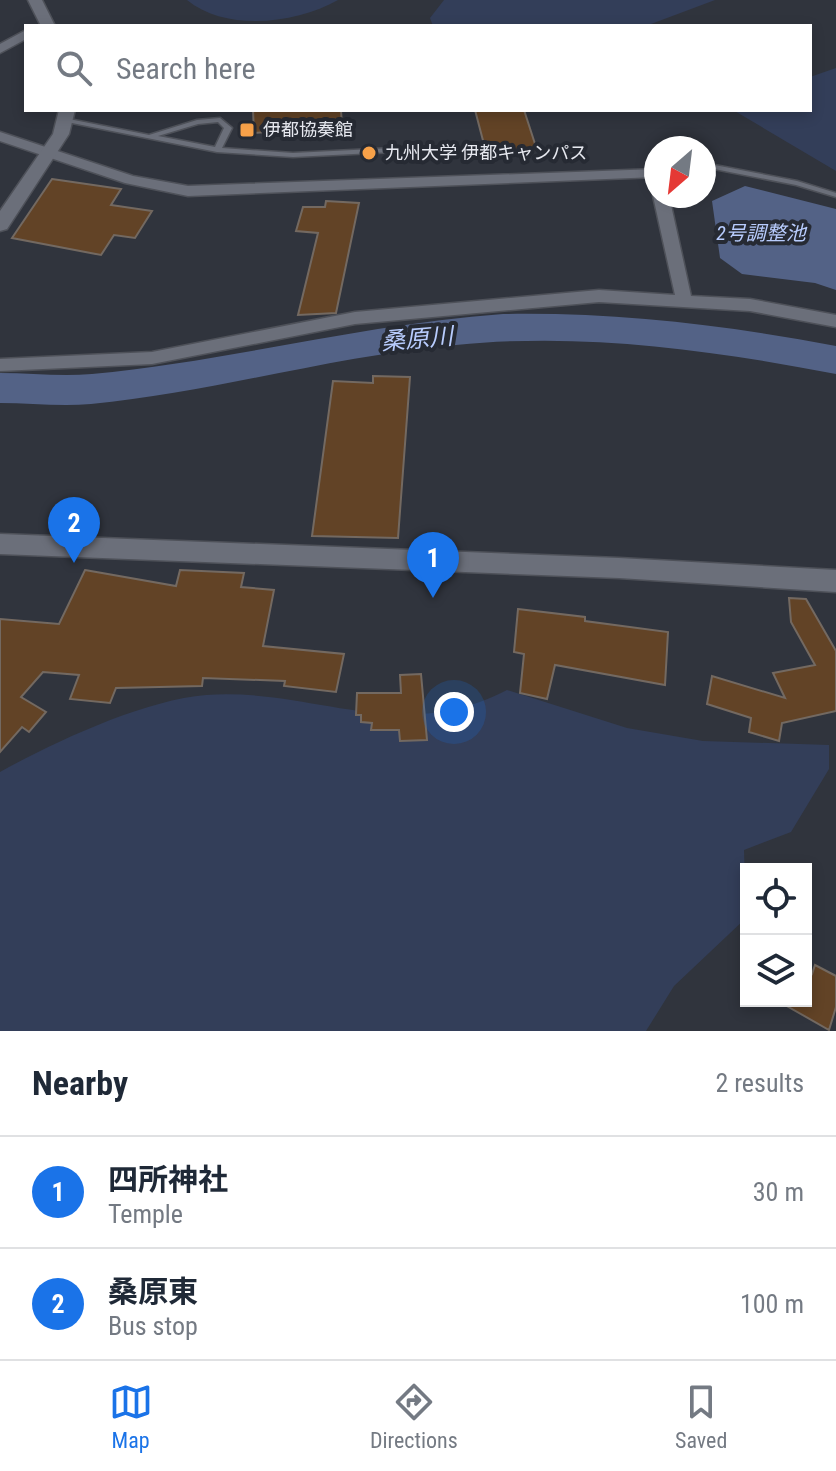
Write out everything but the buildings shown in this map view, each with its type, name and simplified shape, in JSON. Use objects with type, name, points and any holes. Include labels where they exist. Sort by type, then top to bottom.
[{"type":"street","points":[[35,0],[44,24]]},
{"type":"street","points":[[0,49],[24,35]]},
{"type":"street","points":[[0,225],[48,155],[66,115]]},
{"type":"street","points":[[0,136],[48,155],[156,186],[188,191],[644,173]]},
{"type":"street","points":[[664,208],[684,300]]},
{"type":"street","points":[[0,365],[152,358],[355,318],[445,307],[599,296],[750,305],[836,321]]},
{"type":"street","points":[[0,544],[619,568],[836,581]]},
{"type":"lane","points":[[66,115],[147,138],[217,150],[293,155],[434,148]]},
{"type":"lane","points":[[147,138],[197,122],[220,120],[228,128],[217,150]]},
{"type":"lane","points":[[716,167],[797,183],[836,195]]},
{"type":"shaded area","points":[[187,0],[338,0],[302,15],[261,21],[221,17]]},
{"type":"shaded area","points":[[444,0],[715,0],[651,24],[432,24],[430,18]]},
{"type":"shaded area","points":[[836,68],[836,171],[736,112],[812,112],[812,76]]},
{"type":"shaded area","points":[[507,690],[627,728],[703,741],[829,745],[829,769],[791,832],[744,850],[744,863],[740,863],[740,924],[674,986],[646,1031],[0,1031],[0,772],[100,724],[155,705],[206,695],[245,695],[393,714],[430,713],[468,706]]},
{"type":"water","name":"2号調整池","points":[[745,186],[836,209],[836,290],[815,283],[742,274],[720,258],[713,208],[716,208],[716,199]]},
{"type":"waterway","name":"桑原川","points":[[0,388],[80,390],[137,384],[410,336],[503,328],[599,328],[647,332],[742,343],[836,360]]},
{"type":"place","name":"伊都協奏館","points":[[247,130]]},
{"type":"place","name":"九州大学 伊都キャンパス","points":[[369,153]]},
{"type":"place","name":"桑原東","points":[[74,563]]},
{"type":"place","name":"四所神社","points":[[433,598]]}]
